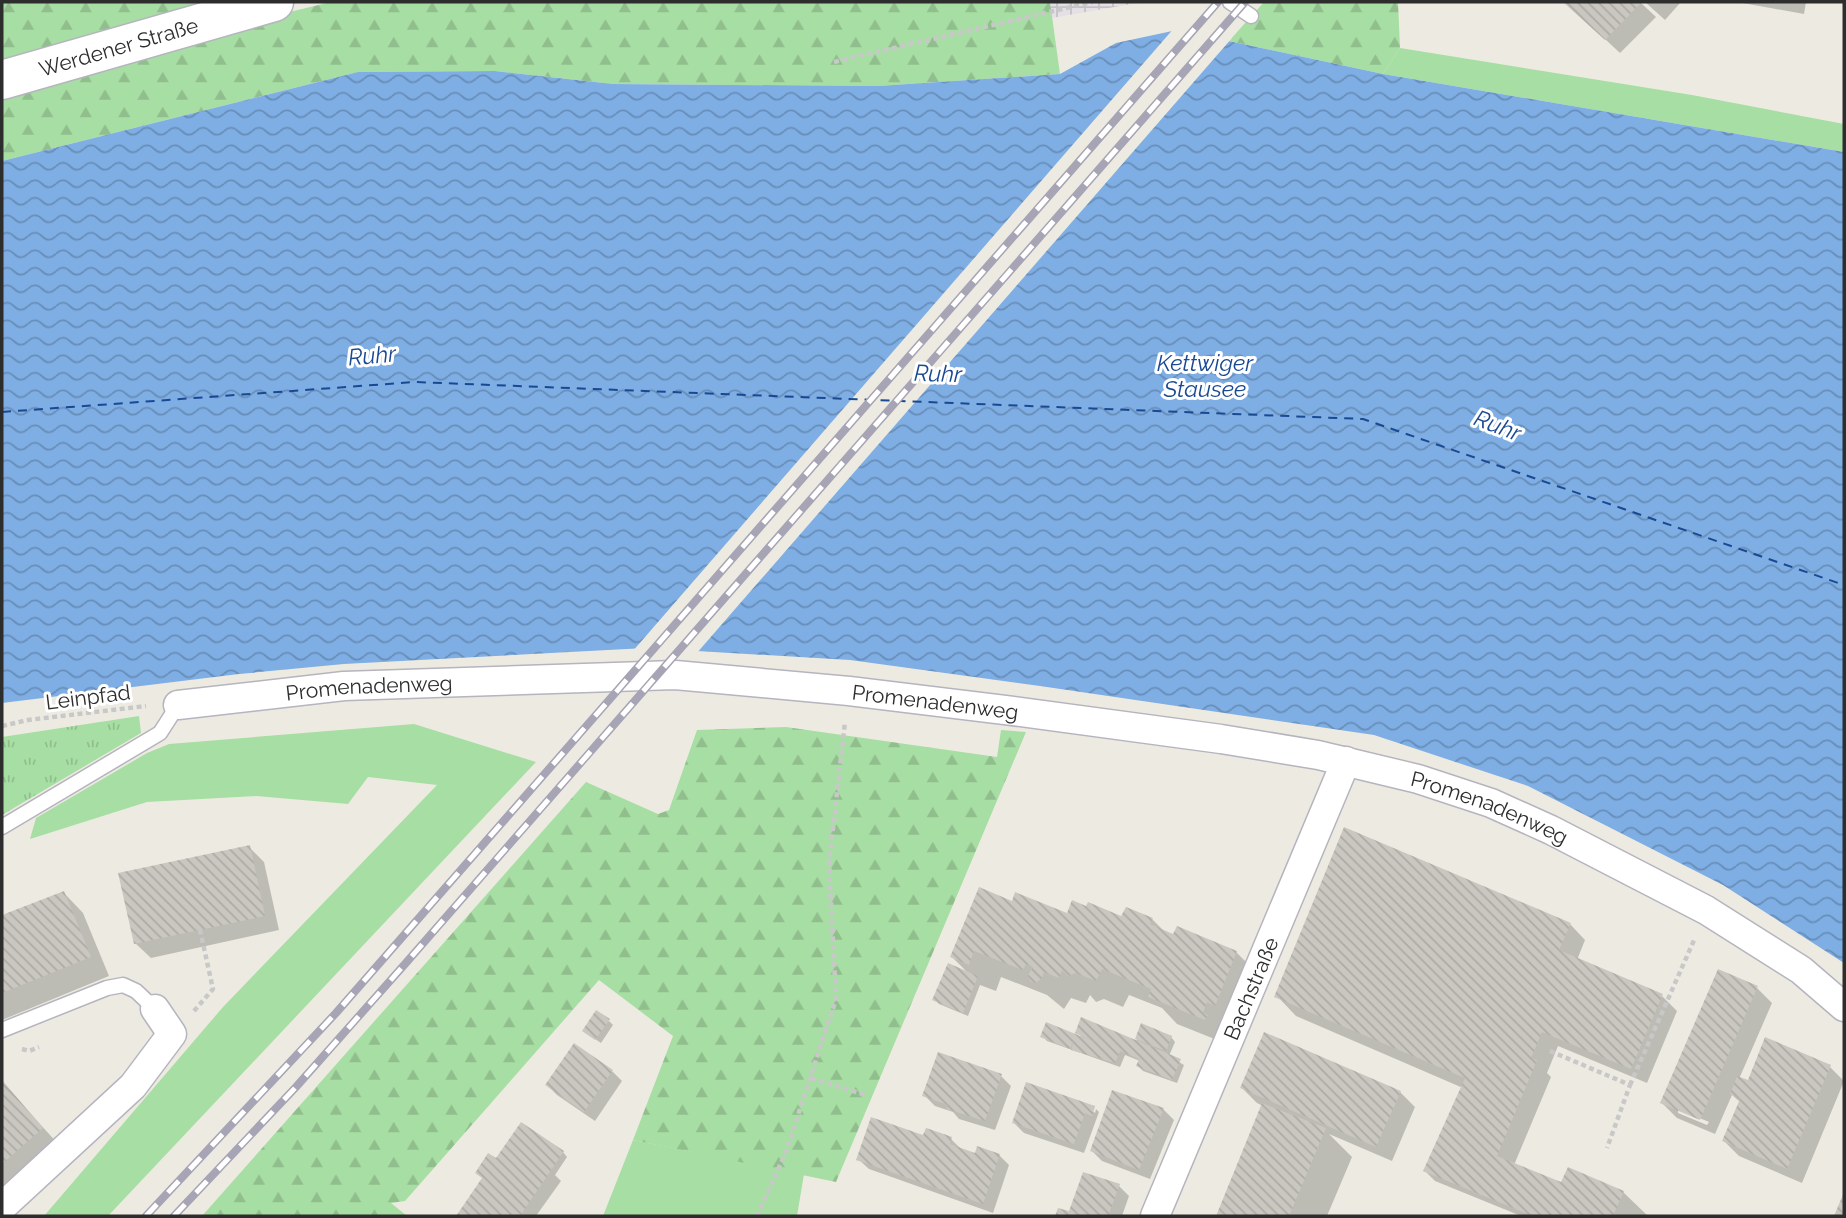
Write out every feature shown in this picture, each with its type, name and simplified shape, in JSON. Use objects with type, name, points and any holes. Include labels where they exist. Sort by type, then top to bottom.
[{"type":"main road","name":"Werdener Straße","points":[[2,80],[274,2]]},
{"type":"street","name":"Promenadenweg","points":[[178,705],[344,686],[675,676],[849,691],[1208,737],[1346,761],[1418,779],[1491,803],[1613,860],[1706,910],[1801,970],[1844,1007]]},
{"type":"street","name":"Bachstraße","points":[[1155,1216],[1346,761]]},
{"type":"street","points":[[2,1207],[133,1086],[173,1034],[155,1009]]},
{"type":"lane","points":[[1230,2],[1251,16]]},
{"type":"lane","points":[[2,827],[160,733],[178,705]]},
{"type":"lane","points":[[2,1030],[107,988],[123,985],[136,991],[155,1009]]},
{"type":"path","points":[[834,62],[1091,2]]},
{"type":"path","points":[[757,1216],[786,1152],[836,999],[829,863],[849,691]]},
{"type":"path","name":"Leinpfad","points":[[2,726],[136,707],[178,705]]},
{"type":"path","points":[[1607,1148],[1630,1085],[1706,910]]},
{"type":"path","points":[[173,1034],[213,989],[200,930]]},
{"type":"path","points":[[1550,1051],[1630,1085]]},
{"type":"path","points":[[811,1078],[866,1095]]},
{"type":"shaded area","points":[[1050,2],[1143,2],[1052,18]]},
{"type":"green space","points":[[2,2],[254,2],[2,74]]},
{"type":"green space","points":[[331,2],[1050,2],[1060,74],[878,86],[613,84],[495,71],[358,72],[2,161],[2,94],[252,21]]},
{"type":"green space","points":[[1264,2],[1398,2],[1400,48],[1383,74],[1229,41]]},
{"type":"green space","points":[[1400,48],[1692,95],[1844,124],[1844,152],[1383,74]]},
{"type":"green space","points":[[139,716],[141,733],[2,815],[2,737]]},
{"type":"green space","points":[[414,724],[536,762],[108,1216],[44,1216],[223,1007],[437,785],[368,777],[348,804],[256,796],[147,802],[30,839],[36,818],[147,753],[169,744]]},
{"type":"green space","points":[[786,727],[997,757],[1001,730],[1026,732],[836,1182],[633,1140],[673,1036],[599,980],[405,1201],[391,1203],[407,1216],[202,1216],[586,782],[658,814],[669,810],[697,730]]},
{"type":"green space","points":[[633,1140],[804,1174],[797,1216],[603,1216]]},
{"type":"water","name":"Kettwiger Stausee","points":[[1177,30],[1383,74],[1844,152],[1844,963],[1723,885],[1528,786],[1374,735],[1040,686],[850,660],[646,648],[344,664],[2,703],[2,161],[358,72],[495,71],[613,84],[878,86],[1060,74],[1116,43]]},
{"type":"pier","points":[[1175,27],[1232,38],[696,654],[632,652]]},
{"type":"building","points":[[1563,2],[1642,2],[1605,40]]},
{"type":"building","points":[[1344,827],[1571,923],[1559,950],[1663,994],[1631,1069],[1542,1032],[1531,1058],[1537,1060],[1497,1156],[1561,1182],[1568,1167],[1624,1191],[1613,1216],[1533,1216],[1423,1171],[1465,1078],[1274,997]]},
{"type":"building","points":[[250,845],[265,916],[134,944],[118,873]]},
{"type":"building","points":[[979,887],[1012,901],[1015,892],[1067,913],[1072,900],[1086,906],[1088,902],[1121,916],[1126,907],[1153,918],[1150,924],[1173,934],[1177,926],[1237,951],[1215,1006],[1207,1002],[1203,1013],[1208,1015],[1205,1020],[1148,997],[1151,989],[1102,969],[1096,981],[1076,973],[1068,976],[1062,970],[1059,978],[1044,972],[1036,983],[1030,981],[1028,975],[1033,967],[1026,964],[1023,970],[974,951],[969,965],[950,957]]},
{"type":"building","points":[[64,891],[91,957],[2,993],[2,915]]},
{"type":"building","points":[[948,963],[978,976],[963,1013],[932,1000]]},
{"type":"building","points":[[1718,969],[1758,986],[1700,1120],[1660,1103]]},
{"type":"building","points":[[596,1010],[610,1019],[595,1040],[582,1031]]},
{"type":"building","points":[[1081,1017],[1181,1059],[1172,1080],[1136,1066],[1139,1059],[1120,1051],[1115,1063],[1071,1050],[1074,1040],[1070,1049],[1040,1037],[1046,1022],[1105,1046],[1075,1033]]},
{"type":"building","points":[[1141,1023],[1172,1036],[1166,1051],[1135,1039]]},
{"type":"building","points":[[1264,1032],[1401,1091],[1376,1147],[1240,1088]]},
{"type":"building","points":[[1765,1037],[1831,1065],[1787,1169],[1722,1141],[1740,1099],[1730,1094],[1737,1076],[1748,1080]]},
{"type":"building","points":[[574,1043],[613,1070],[584,1112],[545,1085]]},
{"type":"building","points":[[938,1052],[1002,1074],[985,1121],[947,1109],[948,1105],[922,1096]]},
{"type":"building","points":[[2,1080],[43,1128],[2,1164]]},
{"type":"building","points":[[1026,1082],[1095,1106],[1092,1116],[1085,1113],[1074,1144],[1012,1123]]},
{"type":"building","points":[[1112,1090],[1164,1108],[1139,1170],[1090,1151]]},
{"type":"building","points":[[1262,1103],[1326,1128],[1289,1216],[1216,1216]]},
{"type":"building","points":[[871,1117],[923,1135],[926,1128],[941,1133],[952,1137],[950,1144],[975,1153],[977,1146],[1000,1154],[983,1204],[856,1160]]},
{"type":"building","points":[[521,1122],[564,1151],[520,1216],[456,1216],[482,1178],[475,1173],[488,1153],[496,1158]]},
{"type":"building","points":[[1083,1172],[1120,1184],[1108,1216],[1055,1216],[1058,1208],[1069,1211]]},
{"type":"building","points":[[1844,1192],[1844,1216],[1834,1216]]},
{"type":"ferry route","points":[[2,412],[415,382],[1363,419],[1844,585]]},
{"type":"railway","points":[[146,1216],[336,1013],[1218,2]]},
{"type":"railway","points":[[174,1216],[296,1087],[405,964],[1245,2]]},
{"type":"water label","name":"Ruhr","points":[[372,355]]},
{"type":"water label","name":"Ruhr","points":[[938,373]]},
{"type":"water label","name":"Ruhr","points":[[1498,425]]}]
